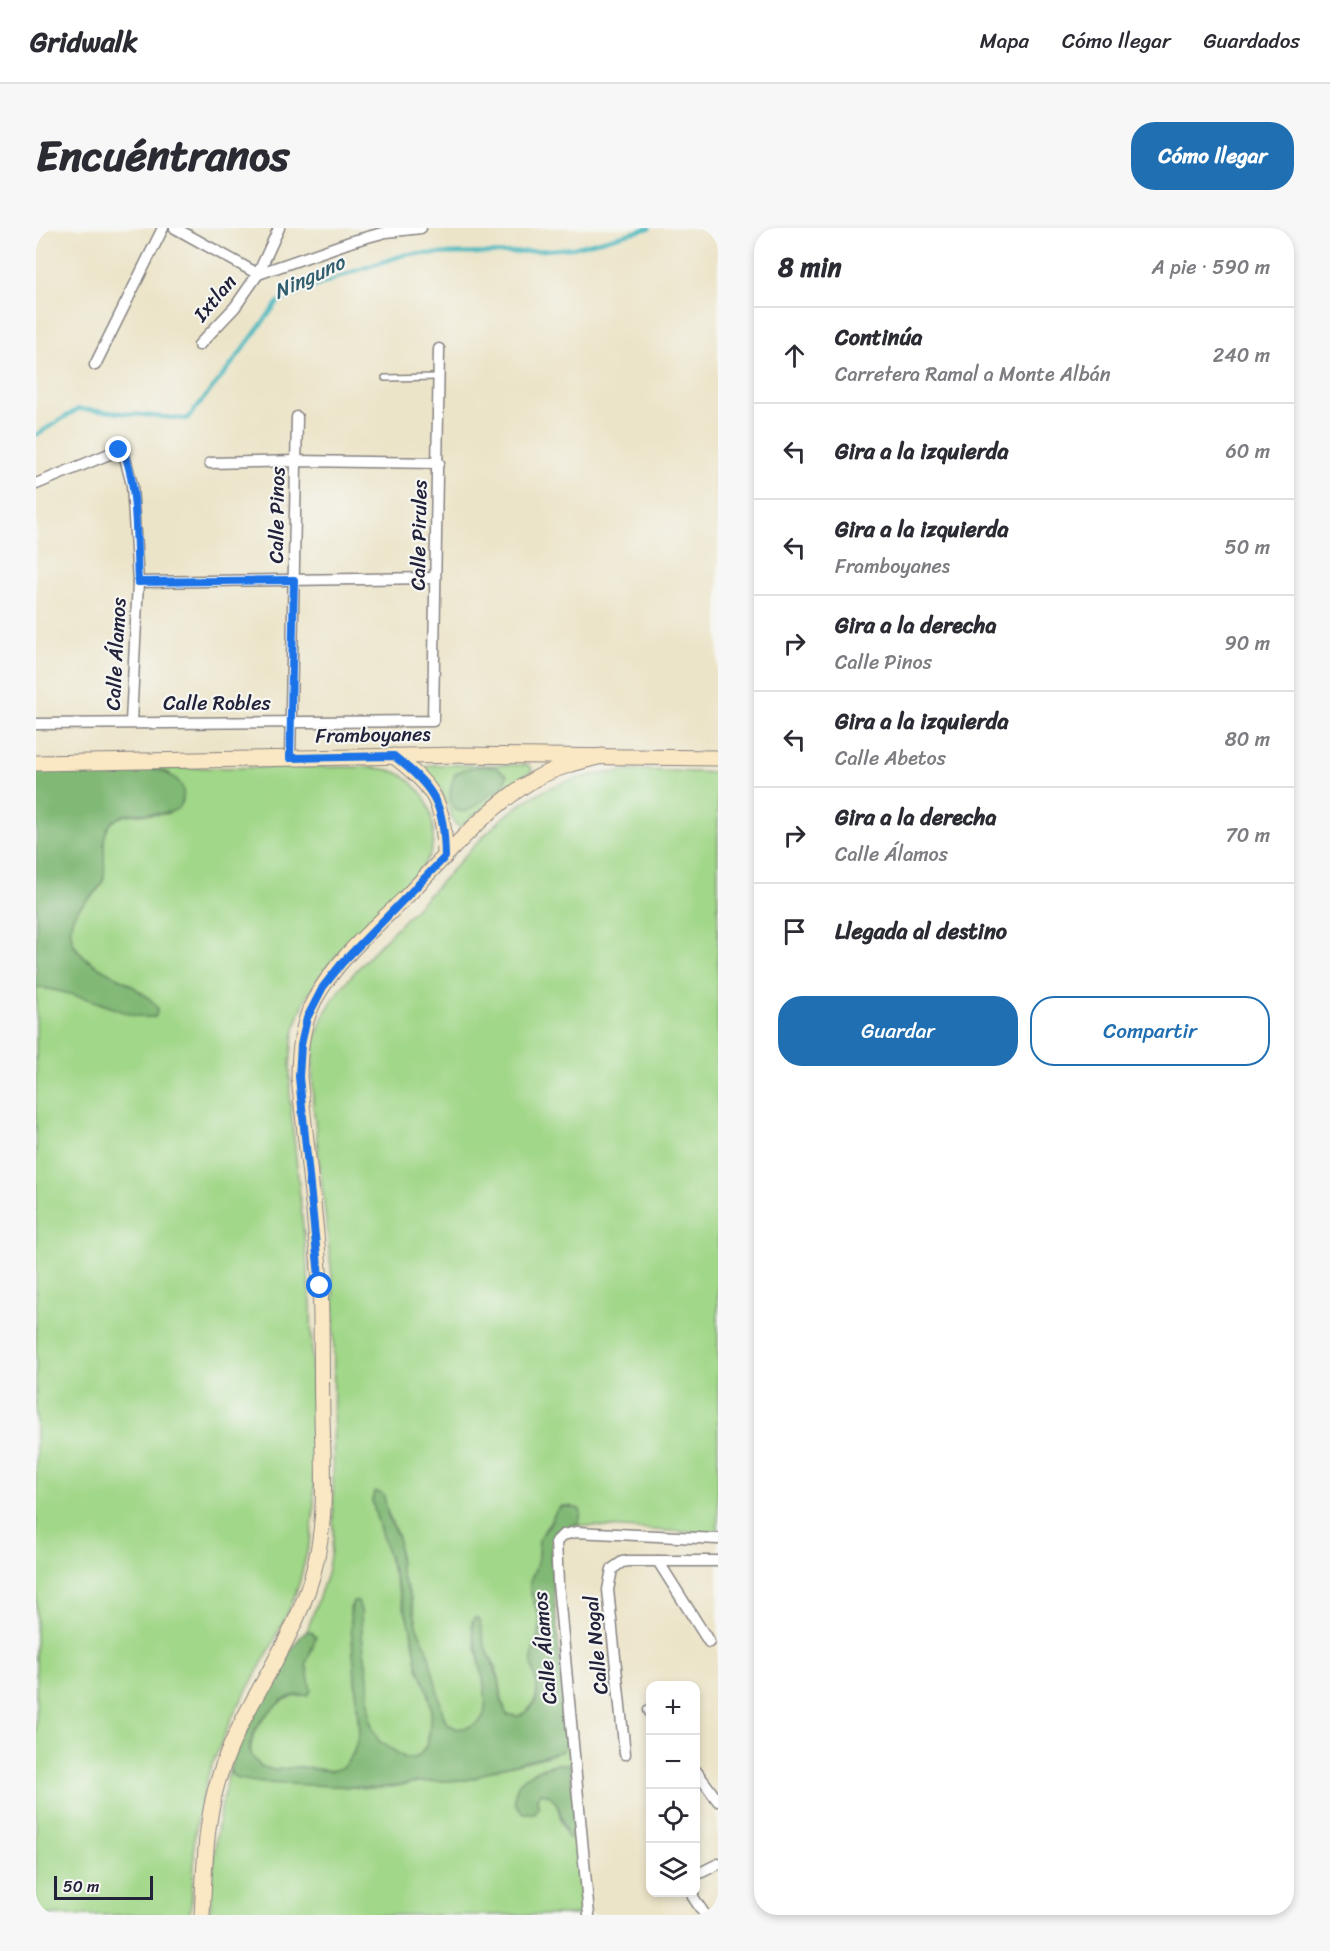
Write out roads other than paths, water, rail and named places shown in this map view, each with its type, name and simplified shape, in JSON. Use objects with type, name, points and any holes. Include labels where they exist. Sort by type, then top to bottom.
[{"type":"street","points":[[36,232],[38,228]]},
{"type":"street","points":[[95,365],[163,228]]},
{"type":"street","points":[[175,228],[258,274],[386,230],[421,228]]},
{"type":"street","name":"Ixtlan","points":[[199,345],[235,307],[258,274],[279,228]]},
{"type":"street","name":"Calle Pirules","points":[[434,721],[439,350]]},
{"type":"street","name":"Calle Pinos","points":[[290,758],[297,417]]},
{"type":"street","name":"Calle Álamos","points":[[36,484],[119,450],[123,450],[125,455],[132,484],[138,582],[131,722]]},
{"type":"street","points":[[210,463],[296,461],[439,463]]},
{"type":"street","points":[[138,582],[435,578]]},
{"type":"street","name":"Calle Robles","points":[[36,724],[434,721]]},
{"type":"street","points":[[394,756],[424,781],[440,808],[445,834],[445,857]]},
{"type":"street","name":"Framboyanes","points":[[36,763],[394,756],[718,758]]},
{"type":"street","points":[[202,1915],[209,1824],[223,1764],[243,1720],[276,1663],[299,1614],[314,1571],[322,1522],[320,1286],[299,1077],[303,1032],[314,1002],[332,976],[361,942],[498,807],[528,784],[552,771],[602,756]]},
{"type":"street","name":"Calle Álamos","points":[[589,1915],[568,1710],[556,1542],[563,1535],[576,1532],[718,1539]]},
{"type":"street","points":[[658,1561],[709,1642]]},
{"type":"street","name":"Calle Nogal","points":[[625,1754],[608,1583],[612,1569],[622,1562],[718,1561]]},
{"type":"street","points":[[700,1776],[718,1801]]},
{"type":"street","points":[[700,1873],[718,1864]]},
{"type":"street","points":[[694,1897],[705,1915]]},
{"type":"lane","points":[[385,378],[440,377]]},
{"type":"waterway","name":"Ninguno","points":[[36,435],[78,409],[187,419],[278,302],[352,272],[407,254],[507,253],[573,248],[650,228]]}]
